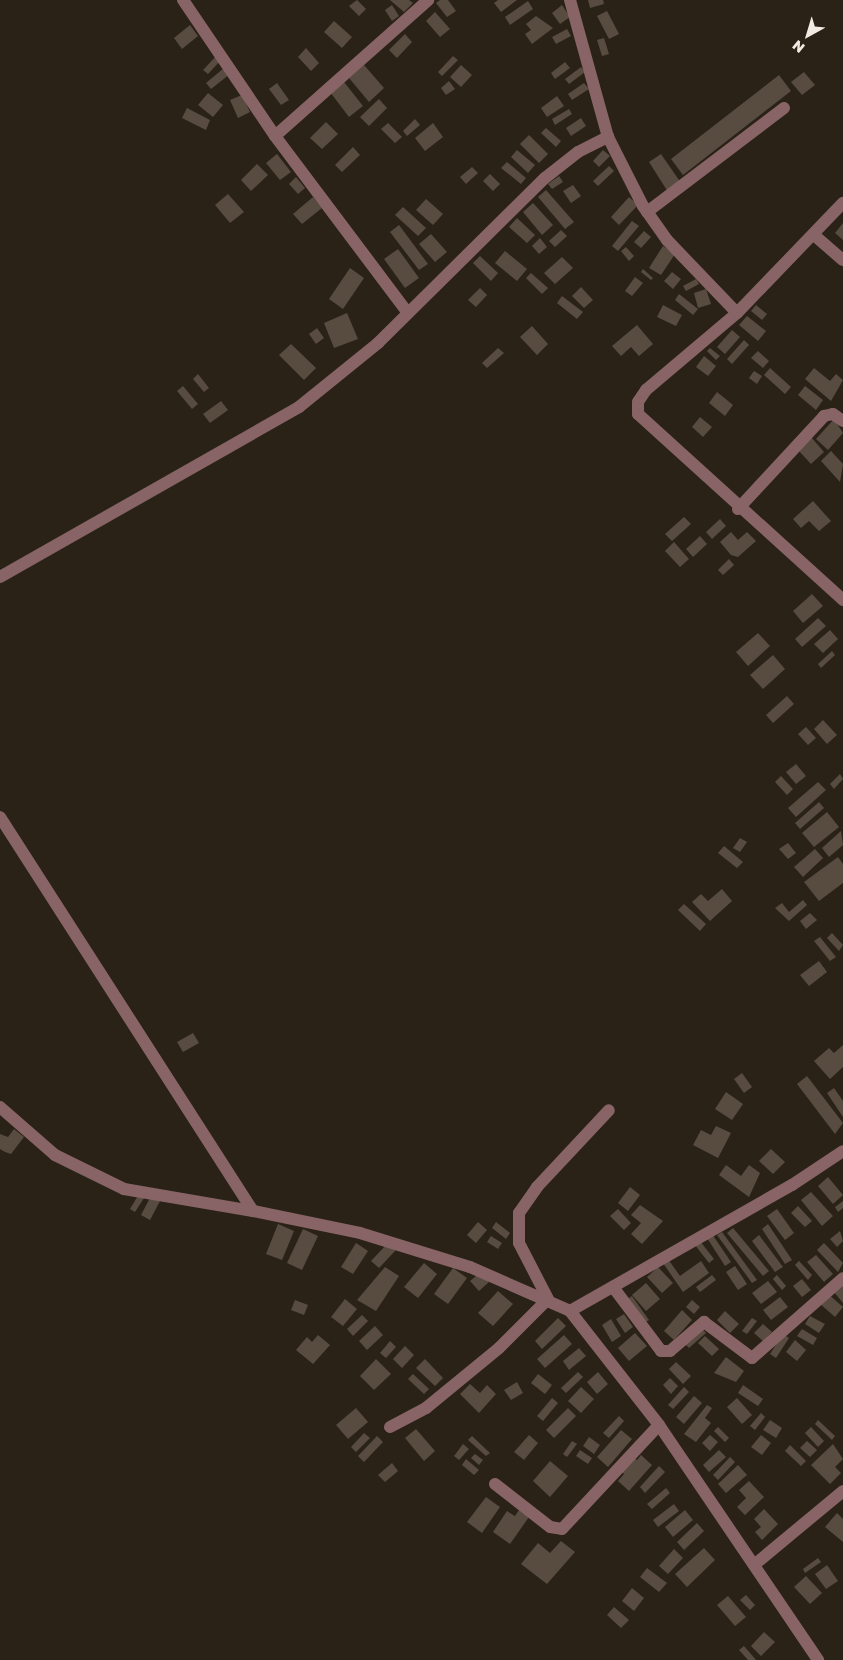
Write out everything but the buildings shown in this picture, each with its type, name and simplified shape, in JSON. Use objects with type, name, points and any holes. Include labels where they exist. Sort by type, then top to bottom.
[{"type":"street","points":[[183,0],[274,136],[408,313]]},
{"type":"street","points":[[274,136],[428,0]]},
{"type":"street","points":[[570,0],[608,137],[647,212],[667,240],[737,313]]},
{"type":"street","points":[[647,212],[784,108]]},
{"type":"street","points":[[0,577],[299,407],[408,313],[545,178],[578,152],[608,137]]},
{"type":"street","points":[[843,203],[737,313],[646,390],[637,406],[642,421],[738,509],[843,600]]},
{"type":"street","points":[[814,235],[843,260]]},
{"type":"street","points":[[738,509],[824,416],[832,414],[843,421]]},
{"type":"street","points":[[0,817],[253,1211]]},
{"type":"street","points":[[0,1107],[55,1155],[124,1189],[253,1211],[360,1233],[470,1267],[548,1299],[570,1312],[659,1425],[818,1660]]},
{"type":"street","points":[[548,1299],[519,1243],[519,1214],[536,1187],[609,1110]]},
{"type":"street","points":[[570,1312],[792,1185],[843,1151]]},
{"type":"street","points":[[613,1287],[661,1351],[670,1351],[704,1322],[752,1358],[843,1278]]},
{"type":"street","points":[[390,1427],[433,1402],[498,1348],[548,1299]]},
{"type":"street","points":[[495,1484],[550,1527],[562,1529],[659,1425]]},
{"type":"street","points":[[754,1565],[843,1490]]}]
